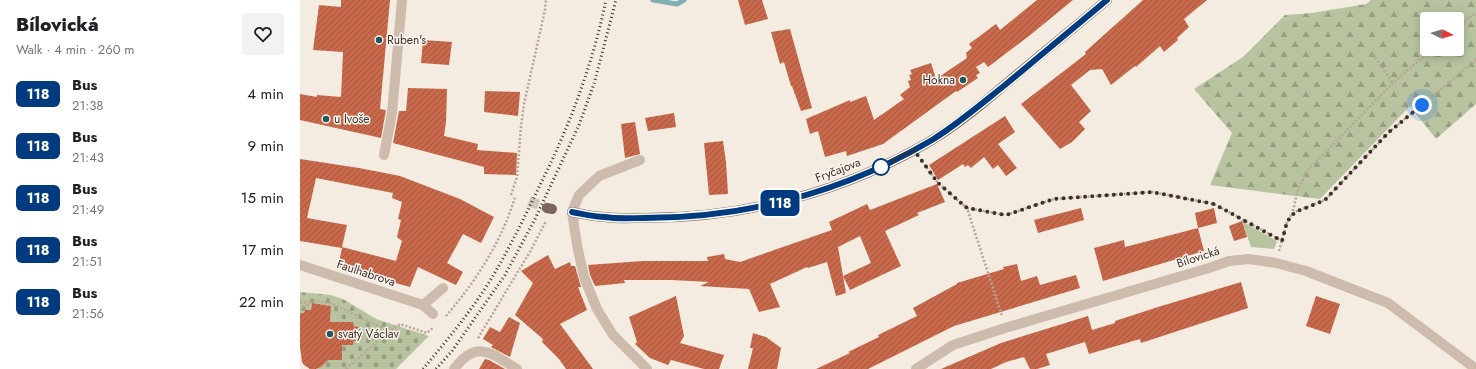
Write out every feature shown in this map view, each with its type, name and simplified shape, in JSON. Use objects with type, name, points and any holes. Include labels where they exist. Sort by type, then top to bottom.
[{"type":"main road","name":"Fryčajova","points":[[572,212],[605,218],[662,218],[702,215],[772,205],[804,196],[885,166],[933,139],[974,110],[1107,0]]},
{"type":"street","points":[[384,155],[392,112],[402,0]]},
{"type":"street","points":[[640,160],[600,176],[578,195],[572,212],[584,277],[597,309],[613,335],[647,369]]},
{"type":"street","name":"Bílovická","points":[[916,369],[953,345],[1229,261],[1249,260],[1276,263],[1306,271],[1388,303],[1476,369]]},
{"type":"street","name":"Faulhabrova","points":[[300,265],[423,305],[433,314]]},
{"type":"street","points":[[423,305],[443,288]]},
{"type":"street","points":[[454,369],[462,358],[483,350],[492,353],[517,369]]},
{"type":"path","points":[[512,195],[517,176],[524,104],[546,0]]},
{"type":"path","points":[[1464,22],[1476,13]]},
{"type":"path","points":[[1374,54],[1393,83]]},
{"type":"path","points":[[1292,215],[1298,189],[1309,169],[1393,83],[1424,56]]},
{"type":"path","points":[[914,150],[938,183],[967,208],[1006,215],[1054,199],[1152,192],[1214,204],[1282,241],[1287,222],[1292,215],[1325,200],[1389,132],[1476,60]]},
{"type":"path","points":[[346,369],[400,324],[427,333],[442,320],[461,298],[484,265],[510,212],[515,197]]},
{"type":"path","points":[[473,354],[478,339],[531,250],[550,208]]},
{"type":"path","points":[[967,208],[1006,328]]},
{"type":"path","points":[[300,302],[333,304],[380,327],[393,329]]},
{"type":"path","points":[[300,310],[311,302]]},
{"type":"path","points":[[433,314],[442,320]]},
{"type":"green space","points":[[1371,0],[1476,0],[1476,104],[1436,139],[1410,106],[1320,199],[1210,185],[1232,133],[1194,89],[1243,57],[1285,15],[1312,13],[1366,4]]},
{"type":"green space","points":[[1242,221],[1277,241],[1274,249],[1251,247]]},
{"type":"green space","points":[[300,292],[331,295],[345,300],[376,319],[429,336],[396,369],[316,369],[321,367],[325,360],[342,360],[342,345],[353,341],[360,341],[360,327],[353,326],[353,322],[330,322],[331,306],[312,303],[311,310],[305,310],[304,313],[300,313]]},
{"type":"building","points":[[341,0],[390,0],[380,109],[386,110],[381,138],[300,120],[300,94],[317,97],[317,95],[341,97],[343,52],[313,50],[319,5],[341,7]]},
{"type":"building","points":[[738,0],[762,0],[768,19],[745,25]]},
{"type":"building","points":[[1037,0],[1073,0],[988,67],[984,62],[976,67],[980,73],[976,75],[978,78],[957,92],[956,91],[883,144],[847,156],[846,151],[825,157],[818,131],[810,134],[806,119],[850,100],[850,102],[866,96],[874,120],[904,99],[900,95],[910,87],[908,81],[911,80],[909,75],[912,74],[910,70],[931,63],[936,79],[967,58],[966,53],[972,48],[969,44],[996,24],[1000,30]]},
{"type":"building","points":[[1143,0],[1207,0],[1184,19],[1189,27],[1177,38],[1178,40],[1164,52],[1160,46],[1136,67],[1135,66],[1111,85],[1102,69],[1090,70],[1071,85],[1091,111],[1079,122],[1085,129],[1072,142],[1060,149],[1021,104],[1086,54],[1085,52]]},
{"type":"building","points":[[790,29],[812,108],[801,111],[791,86],[784,62],[780,64],[771,32]]},
{"type":"building","points":[[423,40],[452,42],[449,65],[421,63]]},
{"type":"building","points":[[408,88],[447,89],[444,136],[478,144],[477,150],[517,153],[516,175],[484,174],[484,167],[393,143],[399,111],[406,111]]},
{"type":"building","points":[[485,91],[520,92],[518,116],[484,112]]},
{"type":"building","points":[[674,113],[676,127],[648,131],[645,118]]},
{"type":"building","points":[[1005,116],[1015,132],[998,144],[1017,168],[1006,176],[998,165],[993,169],[984,157],[971,168],[968,165],[965,167],[963,164],[938,180],[929,165]]},
{"type":"building","points":[[635,122],[640,154],[625,158],[621,124]]},
{"type":"building","points":[[723,141],[728,194],[709,195],[704,143]]},
{"type":"building","points":[[300,159],[400,176],[460,199],[494,217],[481,243],[463,234],[447,263],[463,272],[456,285],[418,267],[410,287],[338,267],[342,248],[300,241]],"holes":[[[316,178],[393,193],[392,198],[402,202],[398,219],[401,220],[397,237],[402,241],[396,261],[342,247],[347,225],[307,218]]]},
{"type":"building","points":[[937,184],[945,202],[917,213],[919,215],[885,231],[901,266],[850,290],[843,276],[846,293],[836,296],[827,262],[808,268],[807,267],[770,284],[780,307],[759,312],[749,289],[700,286],[709,282],[672,280],[624,280],[625,283],[595,286],[590,275],[588,265],[643,261],[708,261],[707,257],[724,254],[725,259],[740,262],[832,230],[829,222],[867,204],[870,210]],"holes":[[[860,236],[871,263],[843,276],[838,247]]]},
{"type":"building","points":[[1081,208],[1084,220],[1038,233],[1034,220]]},
{"type":"building","points":[[1214,208],[1217,223],[1198,228],[1195,213]]},
{"type":"building","points":[[1242,221],[1247,237],[1234,241],[1229,226]]},
{"type":"building","points":[[1198,228],[1204,251],[1103,281],[1094,248],[1124,240],[1125,247]]},
{"type":"building","points":[[548,255],[555,269],[570,262],[571,266],[575,266],[581,287],[578,287],[587,310],[560,324],[593,369],[566,369],[559,359],[542,342],[543,339],[515,315],[533,283],[521,271]]},
{"type":"building","points":[[1017,264],[1021,281],[1037,276],[1040,285],[1076,275],[1080,288],[954,326],[868,369],[816,369],[850,353],[848,352],[917,316],[913,308],[957,283],[1004,269],[1003,267]]},
{"type":"building","points":[[1241,282],[1248,308],[1141,343],[1140,339],[1089,354],[1085,342],[1046,354],[1050,365],[1037,369],[1030,369],[1024,357],[1006,362],[991,369],[941,369],[1001,343],[1088,316],[1092,330],[1158,307]]},
{"type":"building","points":[[676,296],[684,336],[680,343],[724,355],[719,369],[704,369],[671,360],[668,365],[650,358],[635,344],[637,342],[629,317]]},
{"type":"building","points":[[1316,296],[1340,304],[1330,334],[1306,326]]},
{"type":"building","name":"svatý Václav","points":[[312,303],[331,306],[330,322],[353,322],[353,326],[360,327],[360,341],[353,341],[353,345],[342,345],[342,360],[328,360],[321,367],[316,369],[310,369],[304,365],[302,362],[300,347],[300,313],[304,313],[305,310],[311,310]]},
{"type":"building","points":[[509,317],[520,323],[510,357],[491,347],[493,345],[483,339],[490,327],[500,332]]},
{"type":"building","points":[[753,333],[766,337],[781,348],[777,369],[748,369],[753,348],[750,348]]},
{"type":"building","points":[[485,359],[489,360],[505,369],[479,369]]},
{"type":"waterway","points":[[653,0],[677,4],[684,0]]},
{"type":"tunnel","points":[[529,201],[547,208]]},
{"type":"railway","points":[[423,369],[453,333],[481,295],[503,258],[525,216],[562,139],[580,93],[601,24],[606,0]]},
{"type":"railway","points":[[436,369],[452,351],[505,275],[535,219],[579,125],[594,84],[616,0]]},
{"type":"bus line","name":"118","points":[[572,212],[605,218],[662,218],[702,215],[772,205],[804,196],[885,166],[933,139],[974,110],[1107,0]]},
{"type":"place","name":"Ruben's","points":[[379,40]]},
{"type":"place","name":"Hokna","points":[[963,80]]},
{"type":"place","name":"u Ivoše","points":[[326,119]]},
{"type":"place","name":"svatý Václav","points":[[330,334]]},
{"type":"route","points":[[881,167],[914,150],[938,183],[967,208],[1006,215],[1054,199],[1152,192],[1214,204],[1282,241],[1287,222],[1292,215],[1325,200],[1389,132],[1422,105]]}]
